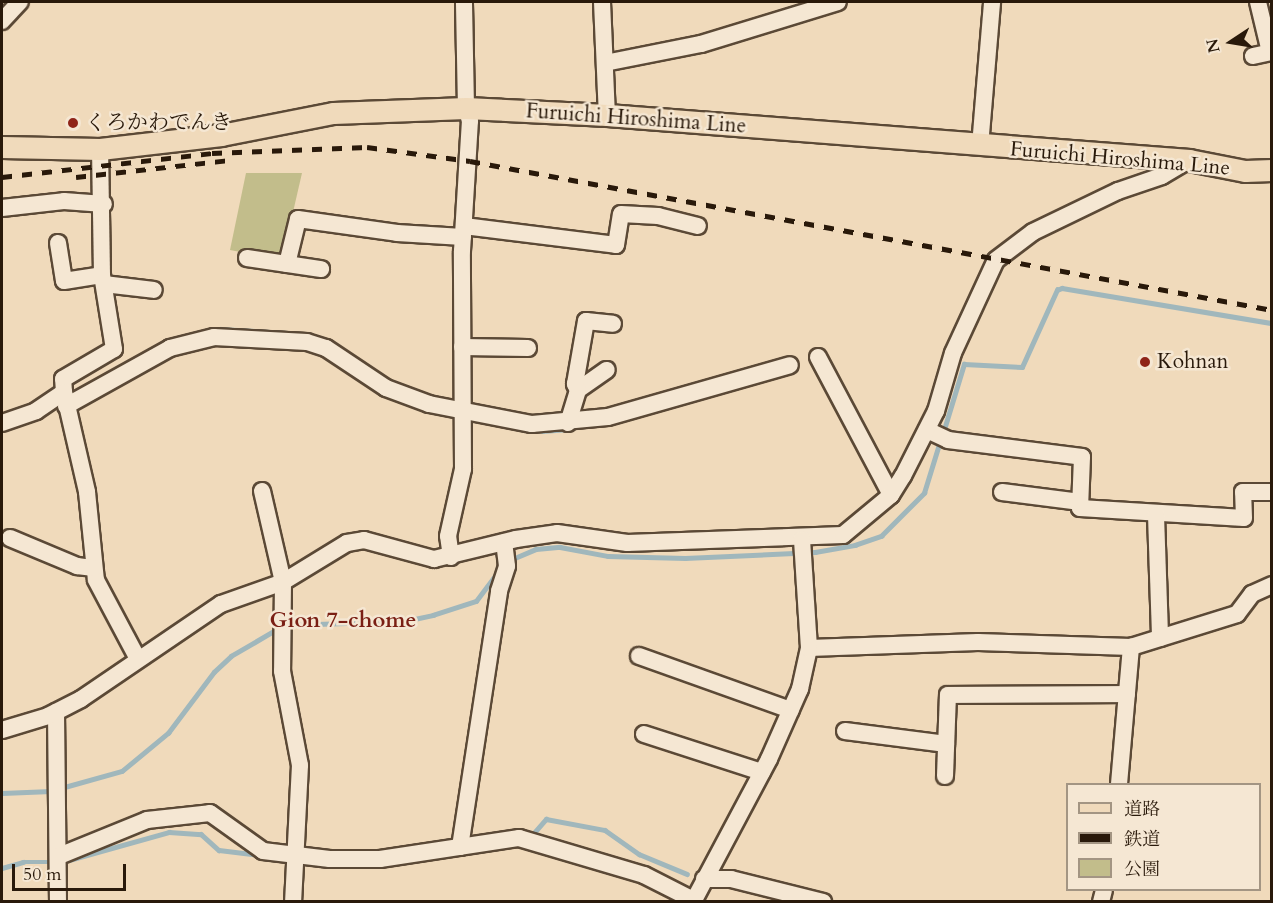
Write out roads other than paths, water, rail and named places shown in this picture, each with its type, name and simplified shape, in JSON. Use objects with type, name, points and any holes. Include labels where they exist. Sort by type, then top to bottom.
[{"type":"main road","name":"Furuichi Hiroshima Line","points":[[2,147],[100,149],[222,135],[333,113],[466,108],[607,115],[980,146],[1189,160],[1245,171],[1272,170]]},
{"type":"street","points":[[2,21],[20,2]]},
{"type":"street","points":[[451,557],[448,536],[463,469],[464,232],[470,131],[466,108],[464,2]]},
{"type":"street","points":[[602,2],[607,115]]},
{"type":"street","points":[[604,63],[701,44],[838,2]]},
{"type":"street","points":[[980,146],[992,2]]},
{"type":"street","points":[[1253,56],[1271,52],[1258,2]]},
{"type":"street","points":[[100,149],[104,204],[103,279],[114,349],[63,379],[65,399],[87,492],[94,568],[126,642],[138,659]]},
{"type":"street","points":[[2,730],[56,712],[81,699],[221,604],[283,582],[322,555],[364,540],[434,559],[451,557],[504,542],[557,533],[627,543],[802,539],[843,535],[891,495],[927,430],[953,353],[996,260],[1033,232],[1118,191],[1162,177],[1189,160]]},
{"type":"street","points":[[2,208],[64,201],[104,204]]},
{"type":"street","points":[[287,264],[298,219],[397,233],[464,232],[616,245],[621,214],[658,216],[698,226]]},
{"type":"street","points":[[58,243],[64,281],[103,279],[154,290]]},
{"type":"street","points":[[247,258],[321,268]]},
{"type":"street","points":[[578,390],[575,384],[586,321],[613,324]]},
{"type":"street","points":[[2,423],[65,399],[170,348],[214,337],[307,342],[326,348],[386,388],[429,404],[532,424],[568,423],[608,417],[790,365]]},
{"type":"street","points":[[462,347],[528,348]]},
{"type":"street","points":[[818,357],[891,495]]},
{"type":"street","points":[[568,423],[578,390],[607,370]]},
{"type":"street","points":[[927,430],[948,440],[1082,457],[1080,508],[1156,515],[1244,518],[1243,492],[1272,492]]},
{"type":"street","points":[[262,491],[283,582],[282,671],[300,765],[293,902]]},
{"type":"street","points":[[1002,492],[1080,502]]},
{"type":"street","points":[[1156,515],[1160,638]]},
{"type":"street","points":[[10,538],[77,566],[94,568]]},
{"type":"street","points":[[59,856],[110,832],[193,812],[210,813],[224,820],[263,851],[296,856],[380,859],[519,838],[644,875],[693,901],[762,772],[791,710],[809,648],[802,539]]},
{"type":"street","points":[[460,847],[497,603],[507,566],[504,542]]},
{"type":"street","points":[[809,648],[978,642],[1131,646],[1237,614],[1252,594],[1272,585]]},
{"type":"street","points":[[1119,783],[1131,646]]},
{"type":"street","points":[[639,656],[791,710]]},
{"type":"street","points":[[945,776],[948,695],[1127,694]]},
{"type":"street","points":[[56,712],[58,902]]},
{"type":"street","points":[[845,731],[946,744]]},
{"type":"street","points":[[644,734],[762,772]]},
{"type":"street","points":[[704,879],[730,879],[823,902]]},
{"type":"waterway","points":[[943,433],[964,364],[1022,367],[1057,290],[1062,288],[1272,323]]},
{"type":"waterway","points":[[180,338],[220,329],[287,333]]},
{"type":"waterway","points":[[542,431],[569,429]]},
{"type":"waterway","points":[[510,560],[536,549],[560,547],[608,556],[685,558],[815,552],[855,545],[881,536],[924,493],[940,441]]},
{"type":"waterway","points":[[287,625],[405,621],[433,615],[476,601],[498,572]]},
{"type":"waterway","points":[[61,788],[122,771],[168,733],[214,672],[231,656],[279,628]]},
{"type":"waterway","points":[[2,793],[51,791]]},
{"type":"waterway","points":[[533,834],[546,819],[605,830],[639,854],[687,874]]},
{"type":"waterway","points":[[69,860],[169,832],[201,834],[219,850],[260,855]]},
{"type":"waterway","points":[[2,868],[23,862],[55,862]]},
{"type":"railway","points":[[2,177],[212,153],[367,147],[470,161],[1272,310]]},
{"type":"railway","points":[[76,177],[231,160]]},
{"type":"place","name":"くろかわでんき","points":[[73,123]]},
{"type":"place","name":"Kohnan","points":[[1145,362]]},
{"type":"district","name":"Gion 7-chome","points":[[343,621]]}]
